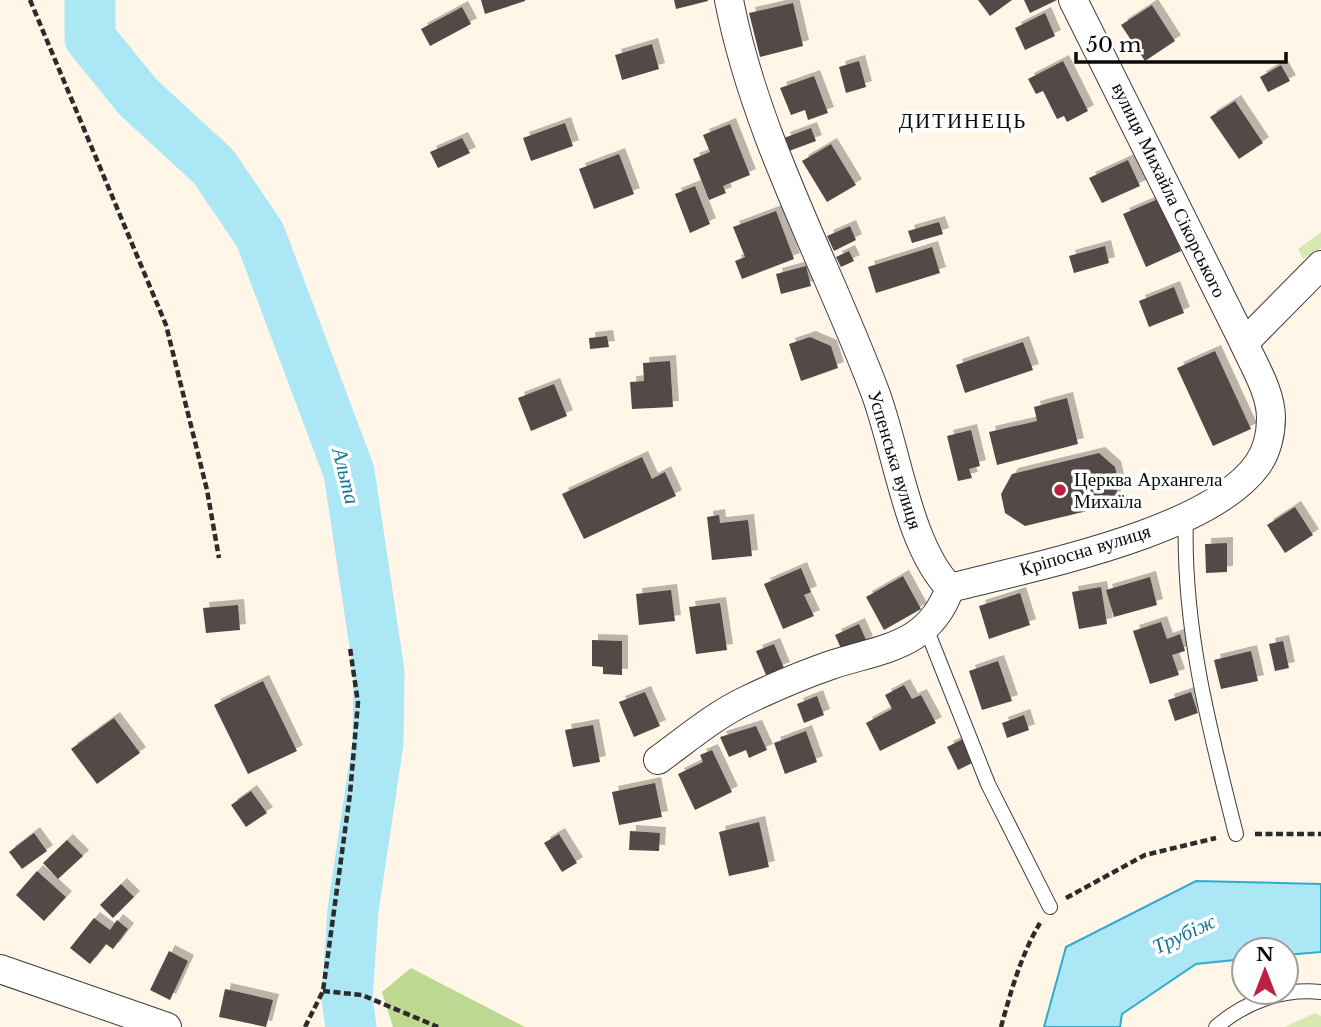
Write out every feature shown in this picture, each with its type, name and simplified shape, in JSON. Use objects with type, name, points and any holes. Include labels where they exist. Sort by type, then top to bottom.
[{"type":"street","name":"Успенська вулиця","points":[[729,0],[740,47],[763,115],[887,426],[920,544],[935,574],[950,588]]},
{"type":"street","name":"вулиця Михайла Сікорського","points":[[1073,0],[1244,343]]},
{"type":"street","points":[[1244,343],[1321,265]]},
{"type":"street","name":"Кріпосна вулиця","points":[[950,588],[1114,543],[1186,515],[1231,490],[1248,475],[1266,446],[1271,416],[1268,401],[1244,343]]},
{"type":"street","points":[[658,760],[743,702],[811,672],[878,653],[926,628],[943,608],[950,588]]},
{"type":"street","points":[[0,969],[167,1027]]},
{"type":"lane","points":[[1186,515],[1186,576],[1191,639],[1236,834]]},
{"type":"lane","points":[[926,628],[988,784],[1050,907]]},
{"type":"lane","points":[[1216,1027],[1234,1013],[1263,999],[1298,992],[1321,992]]},
{"type":"path","points":[[30,0],[166,325],[207,490],[219,558]]},
{"type":"path","points":[[305,1027],[323,991],[358,703],[350,648]]},
{"type":"path","points":[[1001,1027],[1029,942],[1050,907],[1145,855],[1236,834],[1321,834]]},
{"type":"path","points":[[323,991],[362,995],[438,1027]]},
{"type":"green space","points":[[1321,232],[1321,248],[1303,259],[1298,249]]},
{"type":"green space","points":[[411,968],[525,1027],[393,1027],[382,992]]},
{"type":"green space","points":[[1315,1013],[1321,1016],[1321,1027],[1285,1027]]},
{"type":"water","name":"Трубіж","points":[[1196,881],[1321,884],[1321,952],[1300,954],[1300,936],[1230,936],[1230,960],[1196,964],[1122,1014],[1120,1027],[1044,1027],[1066,947]]},
{"type":"water","points":[[340,1003],[355,1007],[364,1027],[330,1027]]},
{"type":"building","points":[[481,0],[525,0],[525,1],[485,14]]},
{"type":"building","points":[[674,0],[708,0],[708,1],[676,9]]},
{"type":"building","points":[[978,0],[1012,0],[990,16]]},
{"type":"building","points":[[1024,0],[1057,0],[1030,13]]},
{"type":"building","points":[[793,3],[803,46],[760,57],[749,13]]},
{"type":"building","points":[[1152,5],[1175,41],[1145,61],[1121,25]]},
{"type":"building","points":[[462,7],[471,24],[430,46],[421,29]]},
{"type":"building","points":[[1045,13],[1055,36],[1025,50],[1015,28]]},
{"type":"building","points":[[652,44],[659,69],[622,80],[615,55]]},
{"type":"building","points":[[859,61],[866,87],[846,93],[839,67]]},
{"type":"building","points":[[1063,61],[1088,111],[1067,122],[1064,116],[1057,119],[1043,91],[1036,94],[1028,79]]},
{"type":"building","points":[[1281,65],[1290,81],[1268,92],[1260,77]]},
{"type":"building","points":[[814,76],[828,113],[808,120],[805,110],[791,115],[780,88]]},
{"type":"building","points":[[1235,101],[1263,143],[1239,159],[1210,117]]},
{"type":"building","points":[[565,123],[573,146],[531,161],[523,138]]},
{"type":"building","points":[[730,124],[750,175],[723,186],[726,193],[709,200],[693,159],[710,152],[703,135]]},
{"type":"building","points":[[811,128],[816,141],[789,151],[784,138]]},
{"type":"building","points":[[462,138],[470,153],[438,168],[430,152]]},
{"type":"building","points":[[831,144],[856,185],[827,202],[802,161]]},
{"type":"building","points":[[619,154],[634,194],[594,209],[579,169]]},
{"type":"building","points":[[1128,160],[1140,186],[1102,203],[1089,178]]},
{"type":"building","points":[[695,186],[710,224],[690,233],[675,194]]},
{"type":"building","points":[[1158,199],[1181,251],[1146,267],[1123,214]]},
{"type":"building","points":[[776,211],[794,259],[742,279],[735,261],[745,257],[733,227]]},
{"type":"building","points":[[939,222],[943,234],[912,243],[908,231]]},
{"type":"building","points":[[850,226],[856,240],[834,251],[827,236]]},
{"type":"building","points":[[1105,246],[1109,263],[1074,273],[1069,256]]},
{"type":"building","points":[[932,247],[940,273],[876,293],[868,267]]},
{"type":"building","points":[[849,251],[854,261],[841,267],[836,257]]},
{"type":"building","points":[[806,266],[811,286],[781,294],[776,274]]},
{"type":"building","points":[[1174,287],[1184,313],[1149,327],[1139,301]]},
{"type":"building","points":[[607,336],[609,347],[590,349],[589,338]]},
{"type":"building","points":[[810,337],[831,346],[838,368],[801,381],[789,344]]},
{"type":"building","points":[[1023,342],[1033,370],[965,393],[956,365]]},
{"type":"building","points":[[1215,351],[1251,429],[1213,446],[1177,368]]},
{"type":"building","points":[[670,361],[673,407],[632,409],[630,382],[644,381],[643,363]]},
{"type":"building","points":[[554,384],[567,416],[531,431],[518,398]]},
{"type":"building","points":[[1067,398],[1078,444],[997,465],[989,432],[1037,421],[1034,407]]},
{"type":"building","points":[[971,430],[980,466],[969,469],[972,478],[958,481],[947,436]]},
{"type":"building","name":"Церква Архангела Михаїла","points":[[1099,453],[1115,467],[1119,485],[1112,505],[1025,526],[1005,513],[1001,494],[1012,474]]},
{"type":"building","points":[[642,457],[652,479],[665,472],[676,496],[584,539],[562,494]]},
{"type":"building","points":[[1295,507],[1313,535],[1285,553],[1267,525]]},
{"type":"building","points":[[719,515],[720,523],[748,520],[752,556],[712,560],[707,517]]},
{"type":"building","points":[[1227,543],[1227,572],[1206,573],[1205,544]]},
{"type":"building","points":[[801,568],[811,592],[804,595],[814,616],[783,629],[764,584]]},
{"type":"building","points":[[903,576],[921,609],[884,630],[866,597]]},
{"type":"building","points":[[1150,577],[1157,605],[1114,617],[1106,590]]},
{"type":"building","points":[[1101,587],[1107,624],[1079,629],[1072,592]]},
{"type":"building","points":[[671,590],[675,621],[639,625],[636,594]]},
{"type":"building","points":[[1020,593],[1030,625],[989,639],[979,606]]},
{"type":"building","points":[[720,603],[727,650],[696,654],[689,607]]},
{"type":"building","points":[[238,605],[240,630],[206,633],[203,608]]},
{"type":"building","points":[[1161,622],[1167,639],[1180,634],[1185,651],[1172,655],[1179,675],[1150,684],[1133,631]]},
{"type":"building","points":[[859,624],[867,642],[843,653],[835,635]]},
{"type":"building","points":[[592,640],[622,641],[622,675],[603,674],[603,667],[592,666]]},
{"type":"building","points":[[1283,641],[1289,668],[1275,671],[1269,644]]},
{"type":"building","points":[[774,644],[784,668],[766,675],[756,651]]},
{"type":"building","points":[[1251,651],[1258,681],[1221,689],[1214,660]]},
{"type":"building","points":[[998,661],[1012,701],[982,710],[969,671]]},
{"type":"building","points":[[263,681],[297,751],[248,774],[214,705]]},
{"type":"building","points":[[904,685],[912,699],[921,695],[936,723],[880,751],[866,723],[892,709],[885,695]]},
{"type":"building","points":[[645,692],[660,726],[634,737],[619,702]]},
{"type":"building","points":[[1191,692],[1198,713],[1175,721],[1168,700]]},
{"type":"building","points":[[817,696],[824,715],[804,723],[797,704]]},
{"type":"building","points":[[1024,715],[1029,730],[1007,738],[1002,723]]},
{"type":"building","points":[[114,718],[140,753],[97,784],[71,749]]},
{"type":"building","points":[[593,725],[600,762],[573,767],[565,730]]},
{"type":"building","points":[[756,726],[767,750],[749,758],[746,750],[729,757],[720,737]]},
{"type":"building","points":[[806,731],[817,762],[785,774],[774,743]]},
{"type":"building","points":[[963,739],[974,762],[958,770],[947,747]]},
{"type":"building","points":[[712,750],[732,792],[695,810],[678,774],[703,762],[700,755]]},
{"type":"building","points":[[655,783],[662,817],[619,825],[612,792]]},
{"type":"building","points":[[251,791],[267,813],[246,827],[231,805]]},
{"type":"building","points":[[759,822],[769,867],[729,876],[719,832]]},
{"type":"building","points":[[630,831],[660,833],[659,851],[629,850]]},
{"type":"building","points":[[34,833],[47,851],[22,869],[9,852]]},
{"type":"building","points":[[559,834],[577,863],[562,872],[544,843]]},
{"type":"building","points":[[67,840],[83,856],[58,879],[43,863]]},
{"type":"building","points":[[37,871],[66,897],[44,921],[16,895]]},
{"type":"building","points":[[121,884],[134,897],[113,918],[100,905]]},
{"type":"building","points":[[94,918],[110,930],[117,920],[128,929],[113,949],[106,944],[90,964],[70,948]]},
{"type":"building","points":[[169,951],[188,961],[170,1000],[150,990]]},
{"type":"building","points":[[225,989],[273,1000],[266,1027],[219,1017]]},
{"type":"waterway","name":"Альта","points":[[90,0],[90,38],[138,97],[214,167],[260,235],[349,472],[379,672],[378,743],[353,910],[347,999],[351,1027]]},
{"type":"place","name":"Церква Архангела Михаїла","points":[[1060,490]]},
{"type":"district","name":"ДИТИНЕЦЬ","points":[[963,121]]}]
